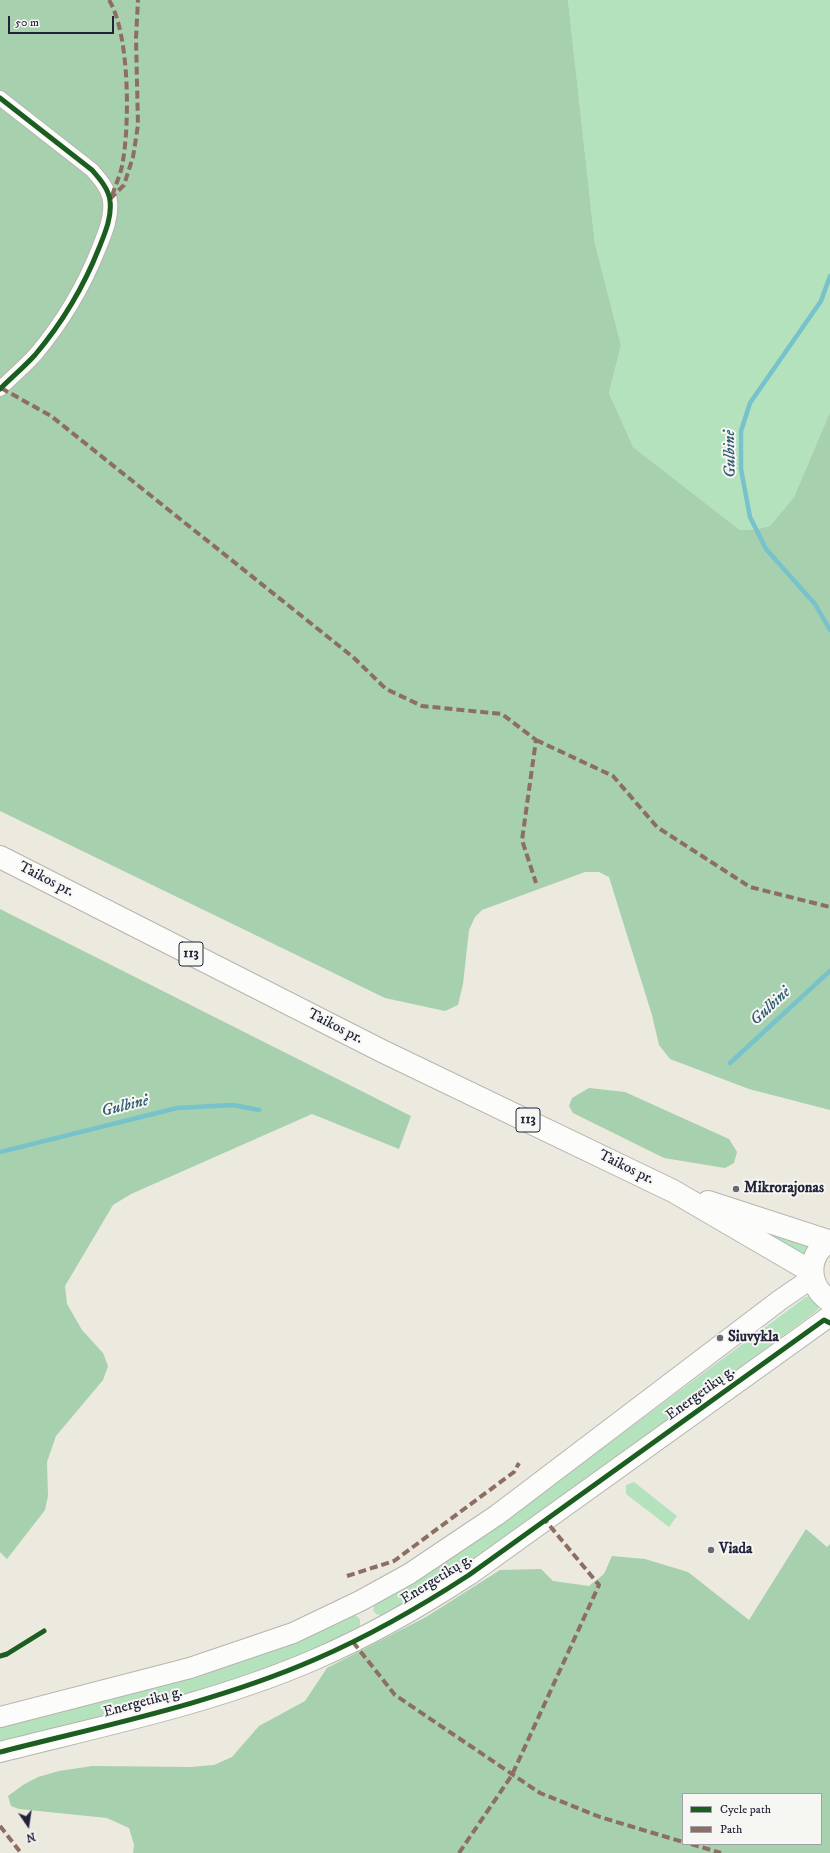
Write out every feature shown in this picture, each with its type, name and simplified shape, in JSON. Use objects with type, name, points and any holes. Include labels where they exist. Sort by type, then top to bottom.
[{"type":"main road","name":"Taikos pr.","points":[[0,857],[382,1051],[536,1123],[673,1191],[812,1275],[814,1260],[819,1249],[829,1241]]},
{"type":"main road","name":"Taikos pr.","points":[[673,1191],[829,1241]]},
{"type":"main road","points":[[812,1275],[816,1288],[823,1297],[830,1301]]},
{"type":"main road","name":"Energetikų g.","points":[[0,1716],[190,1668],[293,1633],[360,1601],[422,1565],[497,1515],[812,1275]]},
{"type":"main road","name":"Energetikų g.","points":[[0,1752],[208,1698],[314,1660],[376,1630],[423,1604],[469,1575],[830,1316]]},
{"type":"main road","points":[[360,1601],[376,1630]]},
{"type":"street","points":[[0,98],[92,170],[103,184],[110,199],[110,216],[106,232],[88,276],[68,310],[35,354],[0,389]]},
{"type":"green space","points":[[0,0],[568,0],[595,244],[621,345],[609,393],[633,447],[740,530],[753,530],[770,526],[794,497],[830,412],[830,1110],[749,1089],[670,1059],[659,1045],[652,1015],[609,877],[599,872],[585,872],[482,910],[475,917],[469,930],[463,984],[458,1005],[445,1011],[385,998],[0,811]]},
{"type":"green space","points":[[568,0],[830,0],[830,412],[794,497],[770,526],[753,530],[740,530],[633,447],[609,393],[621,345],[595,244]]},
{"type":"green space","points":[[0,909],[411,1116],[399,1149],[312,1114],[131,1194],[113,1205],[65,1286],[67,1304],[82,1330],[103,1353],[108,1366],[103,1380],[56,1436],[47,1462],[48,1496],[45,1510],[7,1559],[0,1552]]},
{"type":"green space","points":[[589,1088],[625,1092],[729,1139],[737,1152],[734,1163],[725,1168],[664,1158],[573,1113],[569,1106],[572,1098]]},
{"type":"green space","points":[[771,1233],[807,1244],[809,1247],[805,1255],[801,1255],[767,1234]]},
{"type":"green space","points":[[810,1296],[819,1305],[818,1310],[604,1468],[479,1557],[385,1616],[376,1614],[373,1610],[375,1602],[508,1518],[806,1297]]},
{"type":"green space","points":[[634,1482],[677,1516],[669,1527],[626,1494],[626,1485]]},
{"type":"green space","points":[[806,1529],[827,1547],[830,1544],[830,1853],[133,1853],[134,1845],[129,1828],[107,1818],[19,1809],[11,1806],[8,1796],[23,1785],[38,1777],[59,1771],[92,1766],[191,1767],[214,1765],[232,1757],[259,1726],[305,1701],[327,1668],[426,1617],[500,1570],[541,1569],[553,1581],[589,1586],[604,1574],[612,1556],[645,1559],[688,1572],[749,1620]]},
{"type":"green space","points":[[352,1613],[360,1619],[360,1629],[310,1652],[196,1692],[0,1743],[0,1724]]},
{"type":"waterway","name":"Gulbinė","points":[[830,276],[821,301],[750,403],[741,431],[741,469],[750,517],[766,549],[815,604],[830,630]]},
{"type":"waterway","name":"Gulbinė","points":[[730,1063],[830,971]]},
{"type":"waterway","name":"Gulbinė","points":[[0,1152],[177,1108],[233,1105],[259,1110]]},
{"type":"marked path","points":[[109,0],[116,15],[121,35],[127,105],[125,149],[120,174],[112,196]]},
{"type":"marked path","points":[[110,199],[124,185],[133,157],[138,125],[136,38],[138,0]]},
{"type":"marked path","points":[[1,388],[51,416],[353,657],[386,689],[422,706],[502,714],[536,740],[522,840],[536,883]]},
{"type":"marked path","points":[[536,740],[613,776],[657,827],[750,887],[830,907]]},
{"type":"marked path","points":[[347,1576],[394,1561],[514,1472],[519,1463]]},
{"type":"marked path","points":[[459,1853],[512,1775],[599,1585],[545,1520]]},
{"type":"marked path","points":[[353,1642],[395,1695],[540,1793],[600,1817],[682,1842]]},
{"type":"marked path","points":[[0,1826],[21,1853]]},
{"type":"marked path","points":[[694,1845],[721,1853]]},
{"type":"cycle path","points":[[0,98],[92,170],[106,188],[110,207],[108,225],[93,262],[72,304],[35,355],[0,389]]},
{"type":"cycle path","points":[[0,1752],[200,1701],[278,1675],[375,1631],[413,1610],[469,1575],[824,1320],[830,1323]]},
{"type":"cycle path","points":[[0,1656],[7,1654],[44,1631]]},
{"type":"place","name":"Mikrorajonas","points":[[736,1189]]},
{"type":"place","name":"Siuvykla","points":[[720,1338]]},
{"type":"place","name":"Viada","points":[[711,1550]]}]
